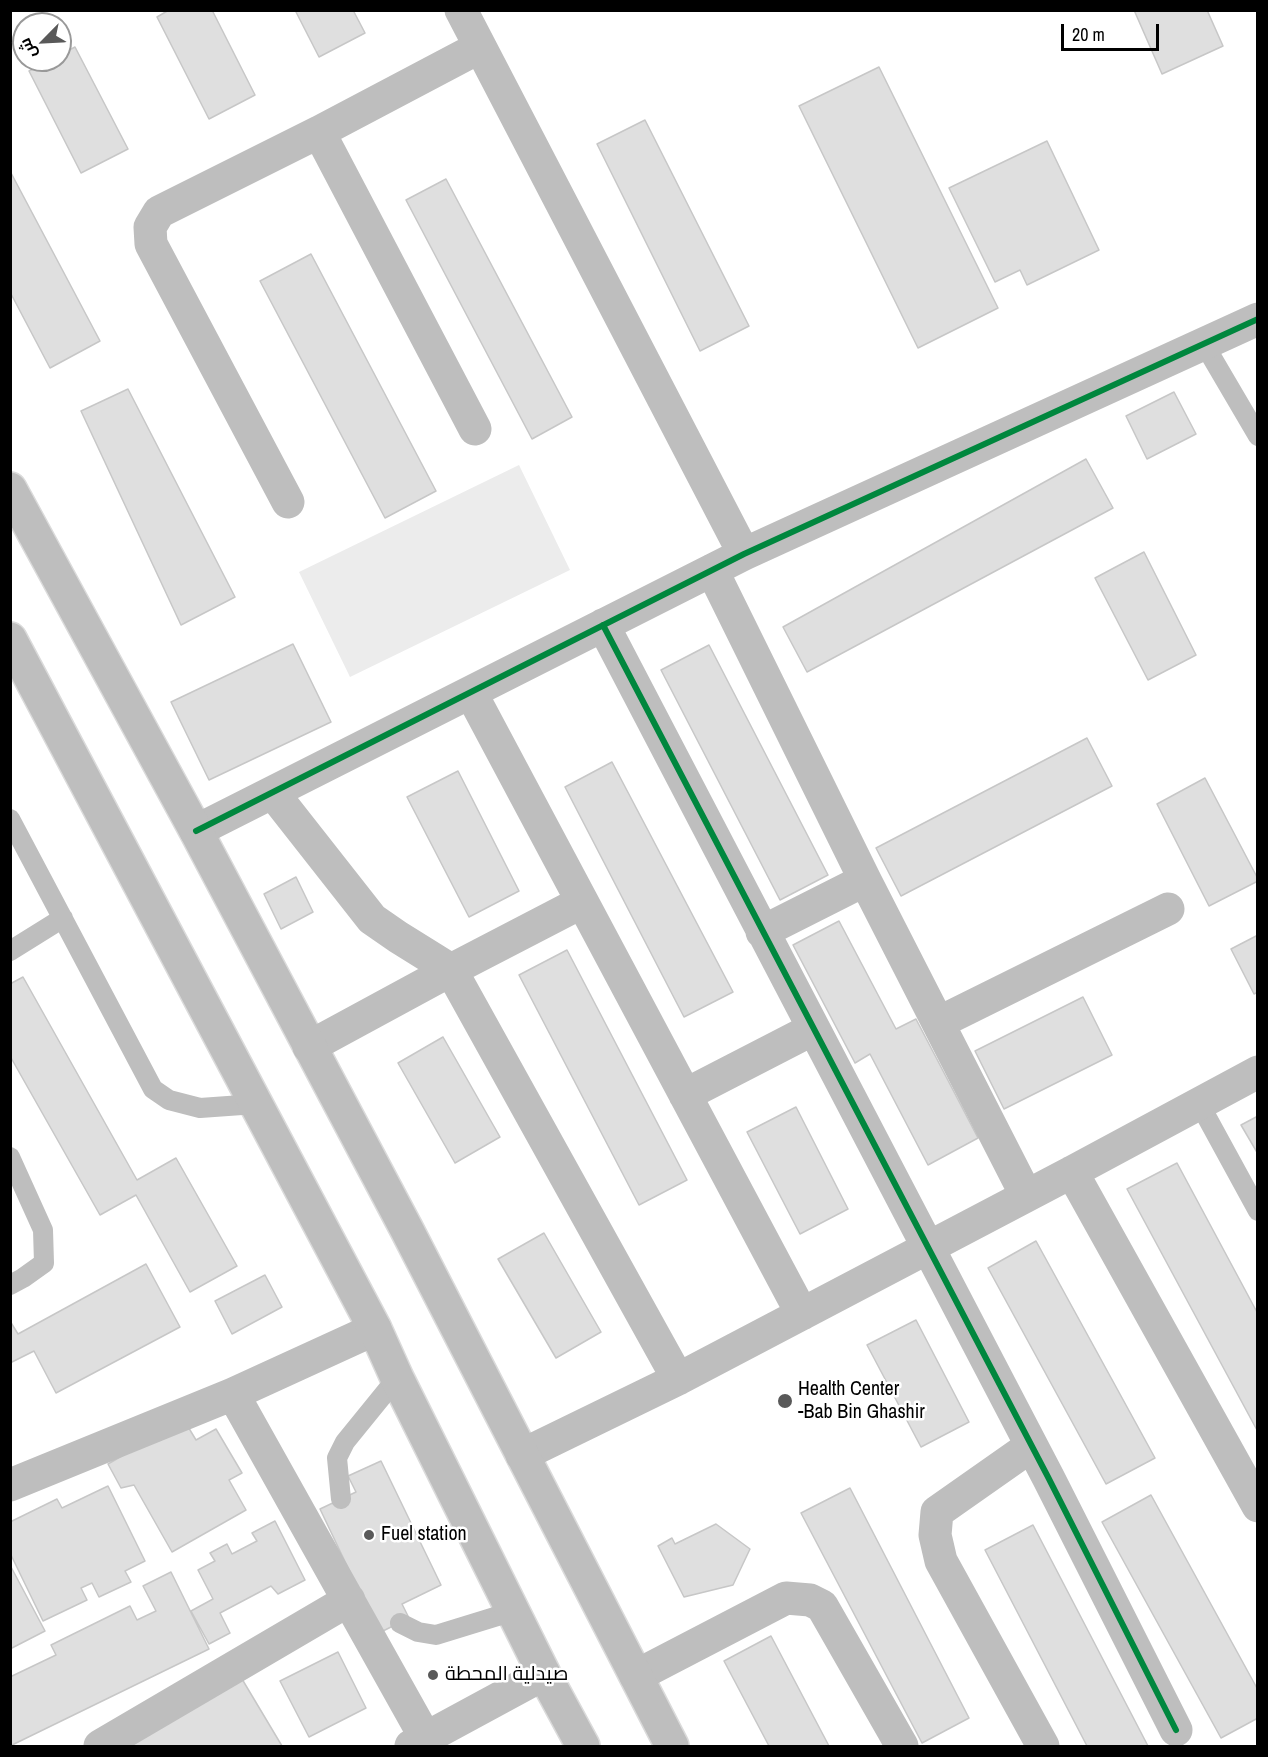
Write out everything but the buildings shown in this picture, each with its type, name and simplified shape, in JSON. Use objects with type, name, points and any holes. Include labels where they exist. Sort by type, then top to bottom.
[{"type":"main road","points":[[461,10],[744,554]]},
{"type":"main road","points":[[288,501],[152,244],[150,227],[159,212],[319,132],[480,46]]},
{"type":"main road","points":[[319,132],[475,429]]},
{"type":"main road","points":[[196,831],[744,554],[1257,319]]},
{"type":"main road","points":[[10,489],[196,831],[407,1230],[672,1746]]},
{"type":"main road","points":[[712,570],[865,880],[1026,1195]]},
{"type":"main road","points":[[603,625],[1032,1446],[1176,1730]]},
{"type":"main road","points":[[10,639],[375,1329],[544,1674],[583,1746]]},
{"type":"main road","points":[[471,693],[802,1314]]},
{"type":"main road","points":[[273,792],[372,919],[452,970],[678,1379]]},
{"type":"main road","points":[[762,932],[865,880]]},
{"type":"main road","points":[[309,1047],[582,902]]},
{"type":"main road","points":[[938,1023],[1168,909]]},
{"type":"main road","points":[[686,1095],[813,1029]]},
{"type":"main road","points":[[522,1455],[678,1379],[1257,1072]]},
{"type":"main road","points":[[1072,1172],[1257,1506]]},
{"type":"main road","points":[[10,1485],[233,1394],[375,1329]]},
{"type":"main road","points":[[233,1394],[348,1600],[422,1744],[544,1674]]},
{"type":"main road","points":[[1032,1446],[937,1512],[935,1535],[941,1561],[1043,1746]]},
{"type":"main road","points":[[636,1676],[786,1598],[810,1600],[822,1606],[902,1746]]},
{"type":"main road","points":[[100,1746],[348,1600]]},
{"type":"lane","points":[[1204,344],[1257,436]]},
{"type":"lane","points":[[12,827],[153,1089],[169,1100],[200,1108],[256,1104]]},
{"type":"lane","points":[[10,951],[63,918]]},
{"type":"lane","points":[[1200,1103],[1257,1211]]},
{"type":"lane","points":[[10,1157],[43,1230],[45,1263],[10,1285]]},
{"type":"lane","points":[[342,1499],[337,1458],[345,1442],[397,1378]]},
{"type":"lane","points":[[400,1623],[418,1632],[436,1635],[514,1611]]},
{"type":"shaded area","points":[[519,465],[570,570],[350,677],[299,572]]},
{"type":"cycle path","points":[[196,831],[744,554],[1258,319]]},
{"type":"cycle path","points":[[603,625],[1048,1477],[1176,1730]]},
{"type":"place","name":"Health Center -Bab Bin Ghashir","points":[[785,1401]]},
{"type":"place","name":"Fuel station","points":[[369,1535]]},
{"type":"place","name":"صيدلية المحطة","points":[[433,1675]]}]
